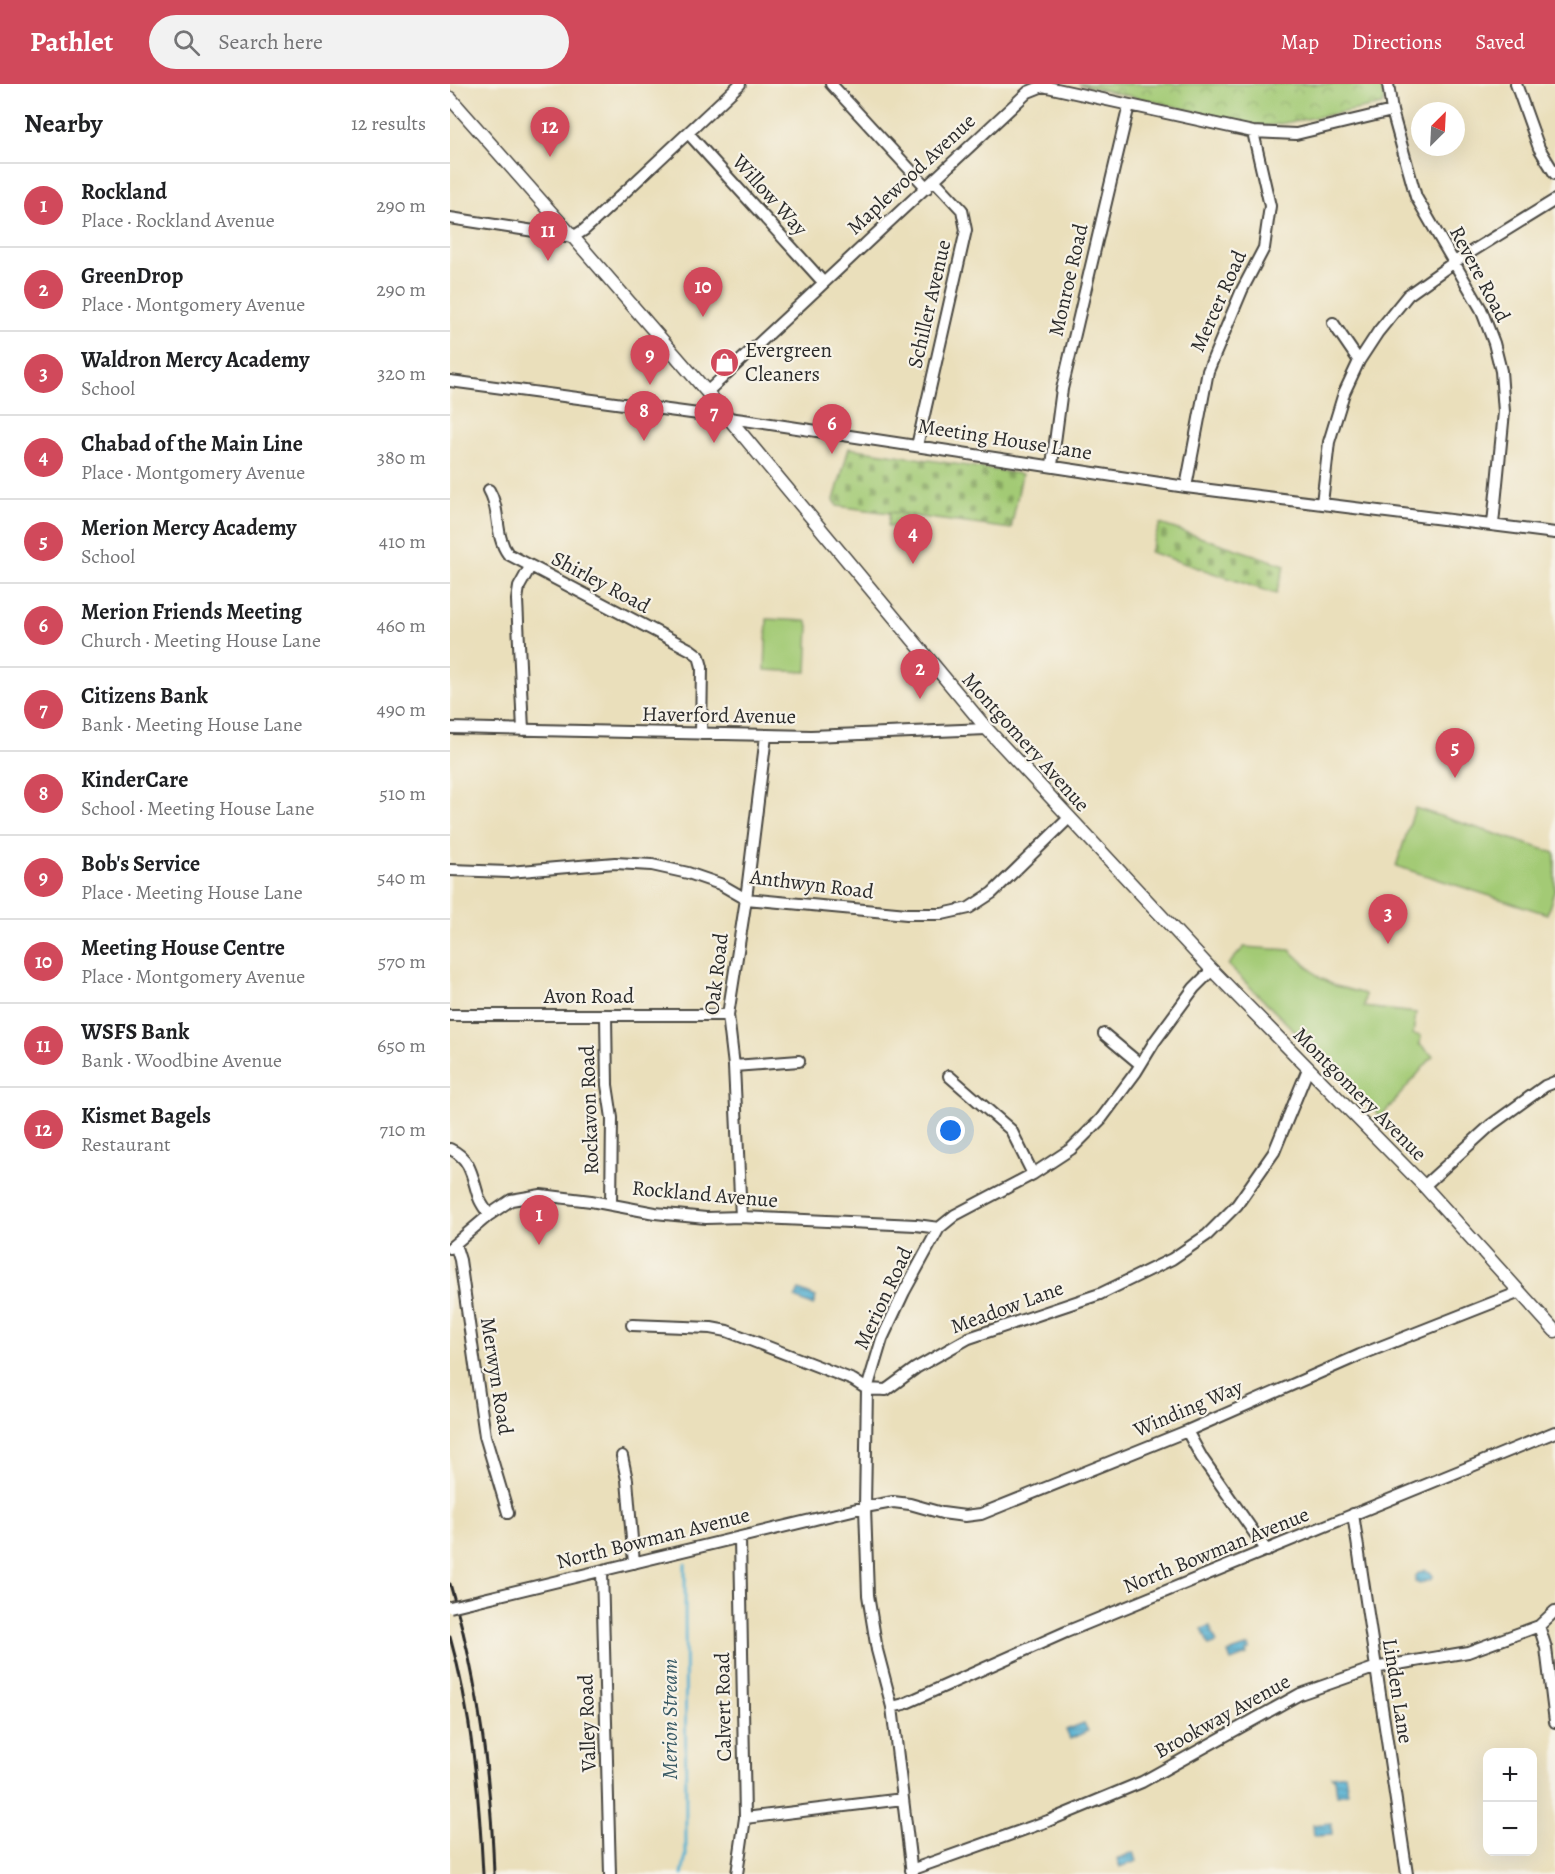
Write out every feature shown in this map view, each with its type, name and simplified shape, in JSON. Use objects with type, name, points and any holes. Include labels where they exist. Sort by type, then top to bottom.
[{"type":"main road","name":"Montgomery Avenue","points":[[450,98],[707,393],[987,729],[1212,970],[1424,1186],[1555,1331]]},
{"type":"street","points":[[450,218],[573,237],[584,231],[740,84]]},
{"type":"street","name":"Schiller Avenue","points":[[831,84],[931,184],[962,210],[966,230],[917,446]]},
{"type":"street","name":"Revere Road","points":[[1388,84],[1392,111],[1416,197],[1481,309],[1494,343],[1501,371],[1504,412],[1493,524]]},
{"type":"street","points":[[1516,84],[1539,148],[1555,174]]},
{"type":"street","name":"Maplewood Avenue","points":[[707,393],[1028,92],[1043,86],[1253,132],[1296,134],[1392,111]]},
{"type":"street","name":"Monroe Road","points":[[1053,465],[1062,389],[1130,105]]},
{"type":"street","name":"Mercer Road","points":[[1186,487],[1208,371],[1242,290],[1264,248],[1270,206],[1253,132]]},
{"type":"street","name":"Willow Way","points":[[688,133],[823,282]]},
{"type":"street","points":[[1322,503],[1329,442],[1344,393],[1359,361],[1378,332],[1408,296],[1453,263],[1555,200]]},
{"type":"street","points":[[1333,323],[1359,361]]},
{"type":"street","name":"Meeting House Lane","points":[[450,381],[728,418],[1053,465],[1186,487],[1555,533]]},
{"type":"street","points":[[489,490],[495,501],[501,545],[508,554],[530,567]]},
{"type":"street","name":"Shirley Road","points":[[523,730],[518,600],[519,587],[530,567],[699,656],[702,667],[701,734]]},
{"type":"street","name":"Haverford Avenue","points":[[450,728],[766,736],[854,736],[987,729]]},
{"type":"street","name":"Oak Road","points":[[741,1217],[734,1066],[728,1015],[746,899],[766,736]]},
{"type":"street","name":"Anthwyn Road","points":[[450,870],[509,872],[615,863],[652,865],[688,873],[720,884],[746,899],[907,914],[942,914],[969,908],[992,893],[1069,818]]},
{"type":"street","name":"Merion Road","points":[[911,1872],[892,1707],[877,1650],[868,1595],[867,1389],[882,1339],[890,1319],[939,1228],[955,1215],[1033,1174],[1071,1149],[1101,1119],[1167,1024],[1194,988],[1212,970]]},
{"type":"street","name":"Rockavon Road","points":[[606,1015],[607,1085],[612,1118],[611,1205]]},
{"type":"street","name":"Avon Road","points":[[450,1016],[728,1015]]},
{"type":"street","points":[[1104,1034],[1140,1064]]},
{"type":"street","points":[[734,1066],[799,1061]]},
{"type":"street","name":"Meadow Lane","points":[[867,1389],[877,1391],[891,1388],[916,1368],[969,1338],[1100,1294],[1173,1258],[1207,1235],[1237,1205],[1274,1152],[1308,1069]]},
{"type":"street","points":[[949,1076],[1011,1130],[1033,1174]]},
{"type":"street","points":[[1424,1186],[1491,1125],[1545,1086],[1555,1082]]},
{"type":"street","points":[[450,1149],[460,1154],[469,1165],[480,1202],[489,1215]]},
{"type":"street","name":"Rockland Avenue","points":[[453,1246],[489,1215],[512,1200],[541,1196],[696,1217],[741,1217],[939,1228]]},
{"type":"street","name":"Merwyn Road","points":[[453,1246],[460,1260],[485,1436],[508,1513]]},
{"type":"street","name":"Winding Way","points":[[866,1507],[893,1502],[965,1516],[981,1514],[1187,1431],[1360,1355],[1520,1292]]},
{"type":"street","points":[[632,1325],[711,1328],[728,1331],[853,1380],[867,1389]]},
{"type":"street","points":[[1187,1431],[1202,1458],[1268,1551]]},
{"type":"street","name":"North Bowman Avenue","points":[[892,1707],[1066,1632],[1555,1432]]},
{"type":"street","points":[[622,1456],[627,1480],[634,1563]]},
{"type":"street","name":"North Bowman Avenue","points":[[450,1607],[866,1507]]},
{"type":"street","name":"Linden Lane","points":[[1353,1514],[1407,1874]]},
{"type":"street","name":"Calvert Road","points":[[737,1874],[745,1818],[740,1538]]},
{"type":"street","name":"Valley Road","points":[[602,1571],[610,1874]]},
{"type":"street","name":"Brookway Avenue","points":[[911,1872],[1048,1821],[1142,1782],[1300,1694],[1375,1668],[1468,1652],[1539,1626],[1555,1611]]},
{"type":"street","points":[[1539,1626],[1546,1648],[1555,1722]]},
{"type":"street","points":[[745,1818],[903,1799]]},
{"type":"green space","points":[[1078,84],[1382,84],[1384,101],[1382,105],[1263,127]]},
{"type":"green space","points":[[849,448],[1022,474],[1011,529],[837,506],[834,500]]},
{"type":"green space","points":[[890,512],[912,515],[911,524],[903,523],[903,528],[888,526]]},
{"type":"green space","points":[[1160,524],[1285,565],[1276,594],[1150,552]]},
{"type":"green space","points":[[767,619],[806,621],[809,625],[807,672],[765,670]]},
{"type":"green space","points":[[1415,808],[1555,853],[1555,889],[1547,914],[1396,866]]},
{"type":"green space","points":[[1244,947],[1290,950],[1320,978],[1336,986],[1365,994],[1364,1007],[1416,1013],[1413,1034],[1421,1036],[1419,1044],[1433,1056],[1381,1117],[1228,965]]},
{"type":"water","points":[[799,1290],[816,1297],[813,1306],[795,1298]]},
{"type":"water","points":[[1425,1570],[1430,1572],[1432,1579],[1420,1584],[1415,1582],[1418,1574]]},
{"type":"water","points":[[1210,1626],[1217,1643],[1209,1646],[1202,1629]]},
{"type":"water","points":[[1249,1646],[1250,1650],[1246,1651],[1247,1655],[1231,1661],[1228,1653]]},
{"type":"water","points":[[1084,1723],[1088,1731],[1070,1739],[1066,1730]]},
{"type":"water","points":[[1345,1774],[1348,1793],[1337,1795],[1335,1779],[1331,1776]]},
{"type":"water","points":[[1331,1823],[1332,1835],[1314,1836],[1313,1825]]},
{"type":"water","points":[[1134,1852],[1137,1861],[1120,1867],[1117,1859]]},
{"type":"waterway","name":"Merion Stream","points":[[682,1874],[686,1856],[685,1564]]},
{"type":"railway","points":[[450,1584],[468,1655],[481,1728],[490,1801],[494,1874]]},
{"type":"railway","points":[[450,1637],[469,1725],[483,1874]]},
{"type":"place","name":"Kismet Bagels","points":[[550,157]]},
{"type":"place","name":"WSFS Bank","points":[[548,261]]},
{"type":"place","name":"Meeting House Centre","points":[[703,317]]},
{"type":"place","name":"Evergreen Cleaners","points":[[724,362]]},
{"type":"place","name":"Bob's Service","points":[[650,385]]},
{"type":"place","name":"KinderCare","points":[[644,441]]},
{"type":"place","name":"Citizens Bank","points":[[714,443]]},
{"type":"place","name":"Merion Friends Meeting","points":[[832,454]]},
{"type":"place","name":"Chabad of the Main Line","points":[[913,564]]},
{"type":"place","name":"GreenDrop","points":[[920,699]]},
{"type":"place","name":"Merion Mercy Academy","points":[[1455,778]]},
{"type":"place","name":"Waldron Mercy Academy","points":[[1388,944]]},
{"type":"place","name":"Rockland","points":[[539,1245]]}]
